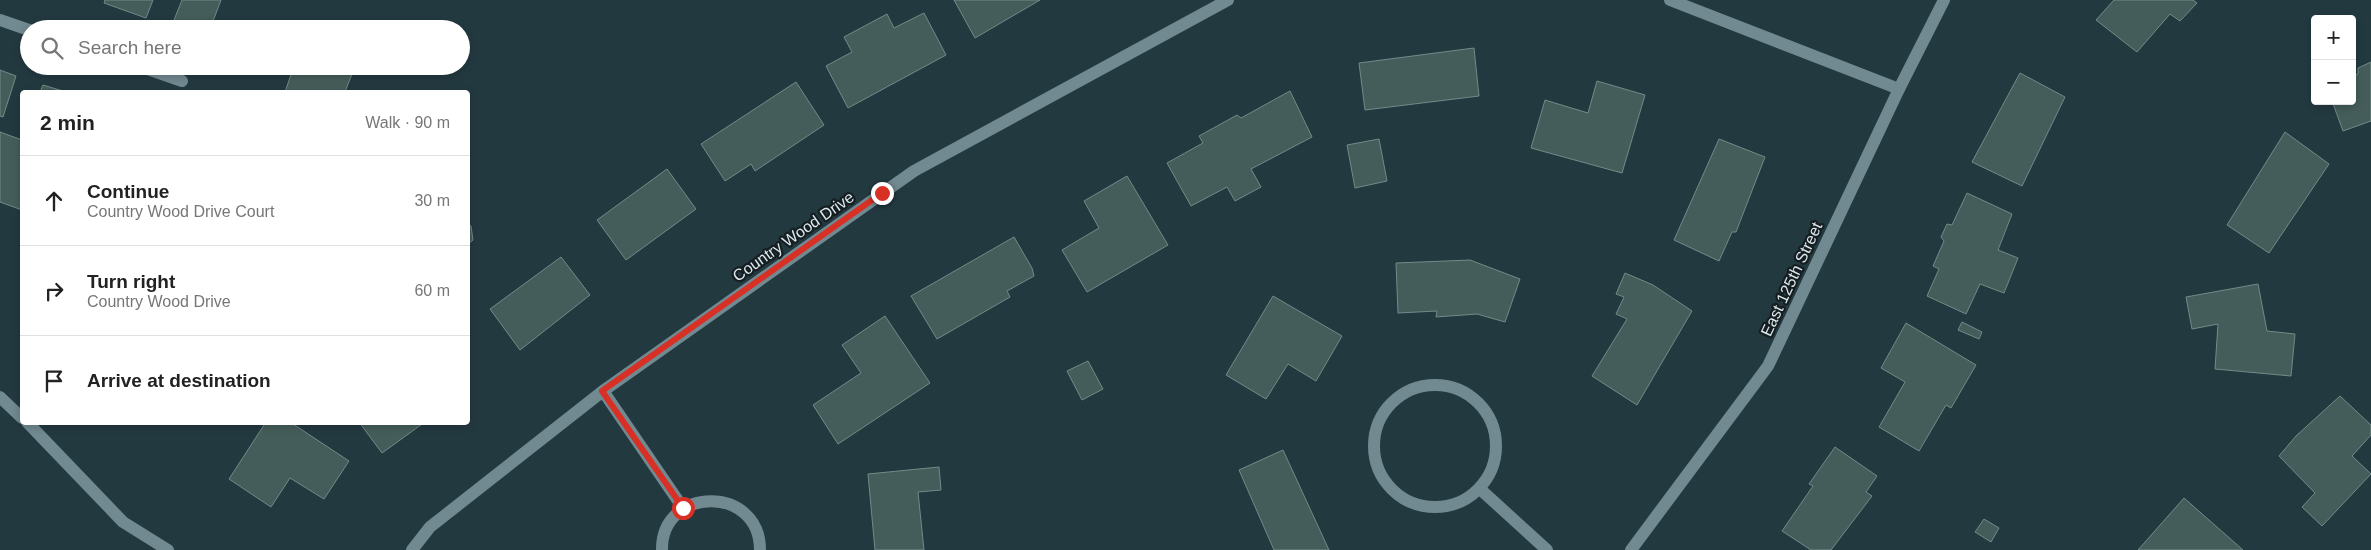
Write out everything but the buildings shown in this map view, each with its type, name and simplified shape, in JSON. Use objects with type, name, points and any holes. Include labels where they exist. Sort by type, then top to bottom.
[{"type":"street","name":"Country Wood Drive","points":[[412,550],[430,527],[602,391],[914,171],[1228,0]]},
{"type":"street","points":[[1670,0],[1899,89]]},
{"type":"street","name":"East 125th Street","points":[[1631,550],[1768,366],[1899,89],[1944,0]]},
{"type":"street","points":[[0,20],[20,27]]},
{"type":"street","points":[[165,75],[182,81]]},
{"type":"street","points":[[1434,384],[1458,388],[1478,401],[1492,421],[1497,445],[1493,469],[1480,489],[1460,503],[1436,508],[1412,504],[1392,490],[1378,471],[1373,447],[1377,423],[1391,403],[1410,389],[1434,384]]},
{"type":"street","points":[[602,391],[683,508]]},
{"type":"street","points":[[0,397],[20,416]]},
{"type":"street","points":[[30,425],[123,522],[168,550]]},
{"type":"street","points":[[1480,489],[1547,550]]},
{"type":"street","points":[[662,550],[662,540],[669,522],[683,508],[701,501],[721,501],[739,508],[753,522],[760,540],[760,550]]},
{"type":"route","points":[[683,508],[602,391],[882,193]]}]
